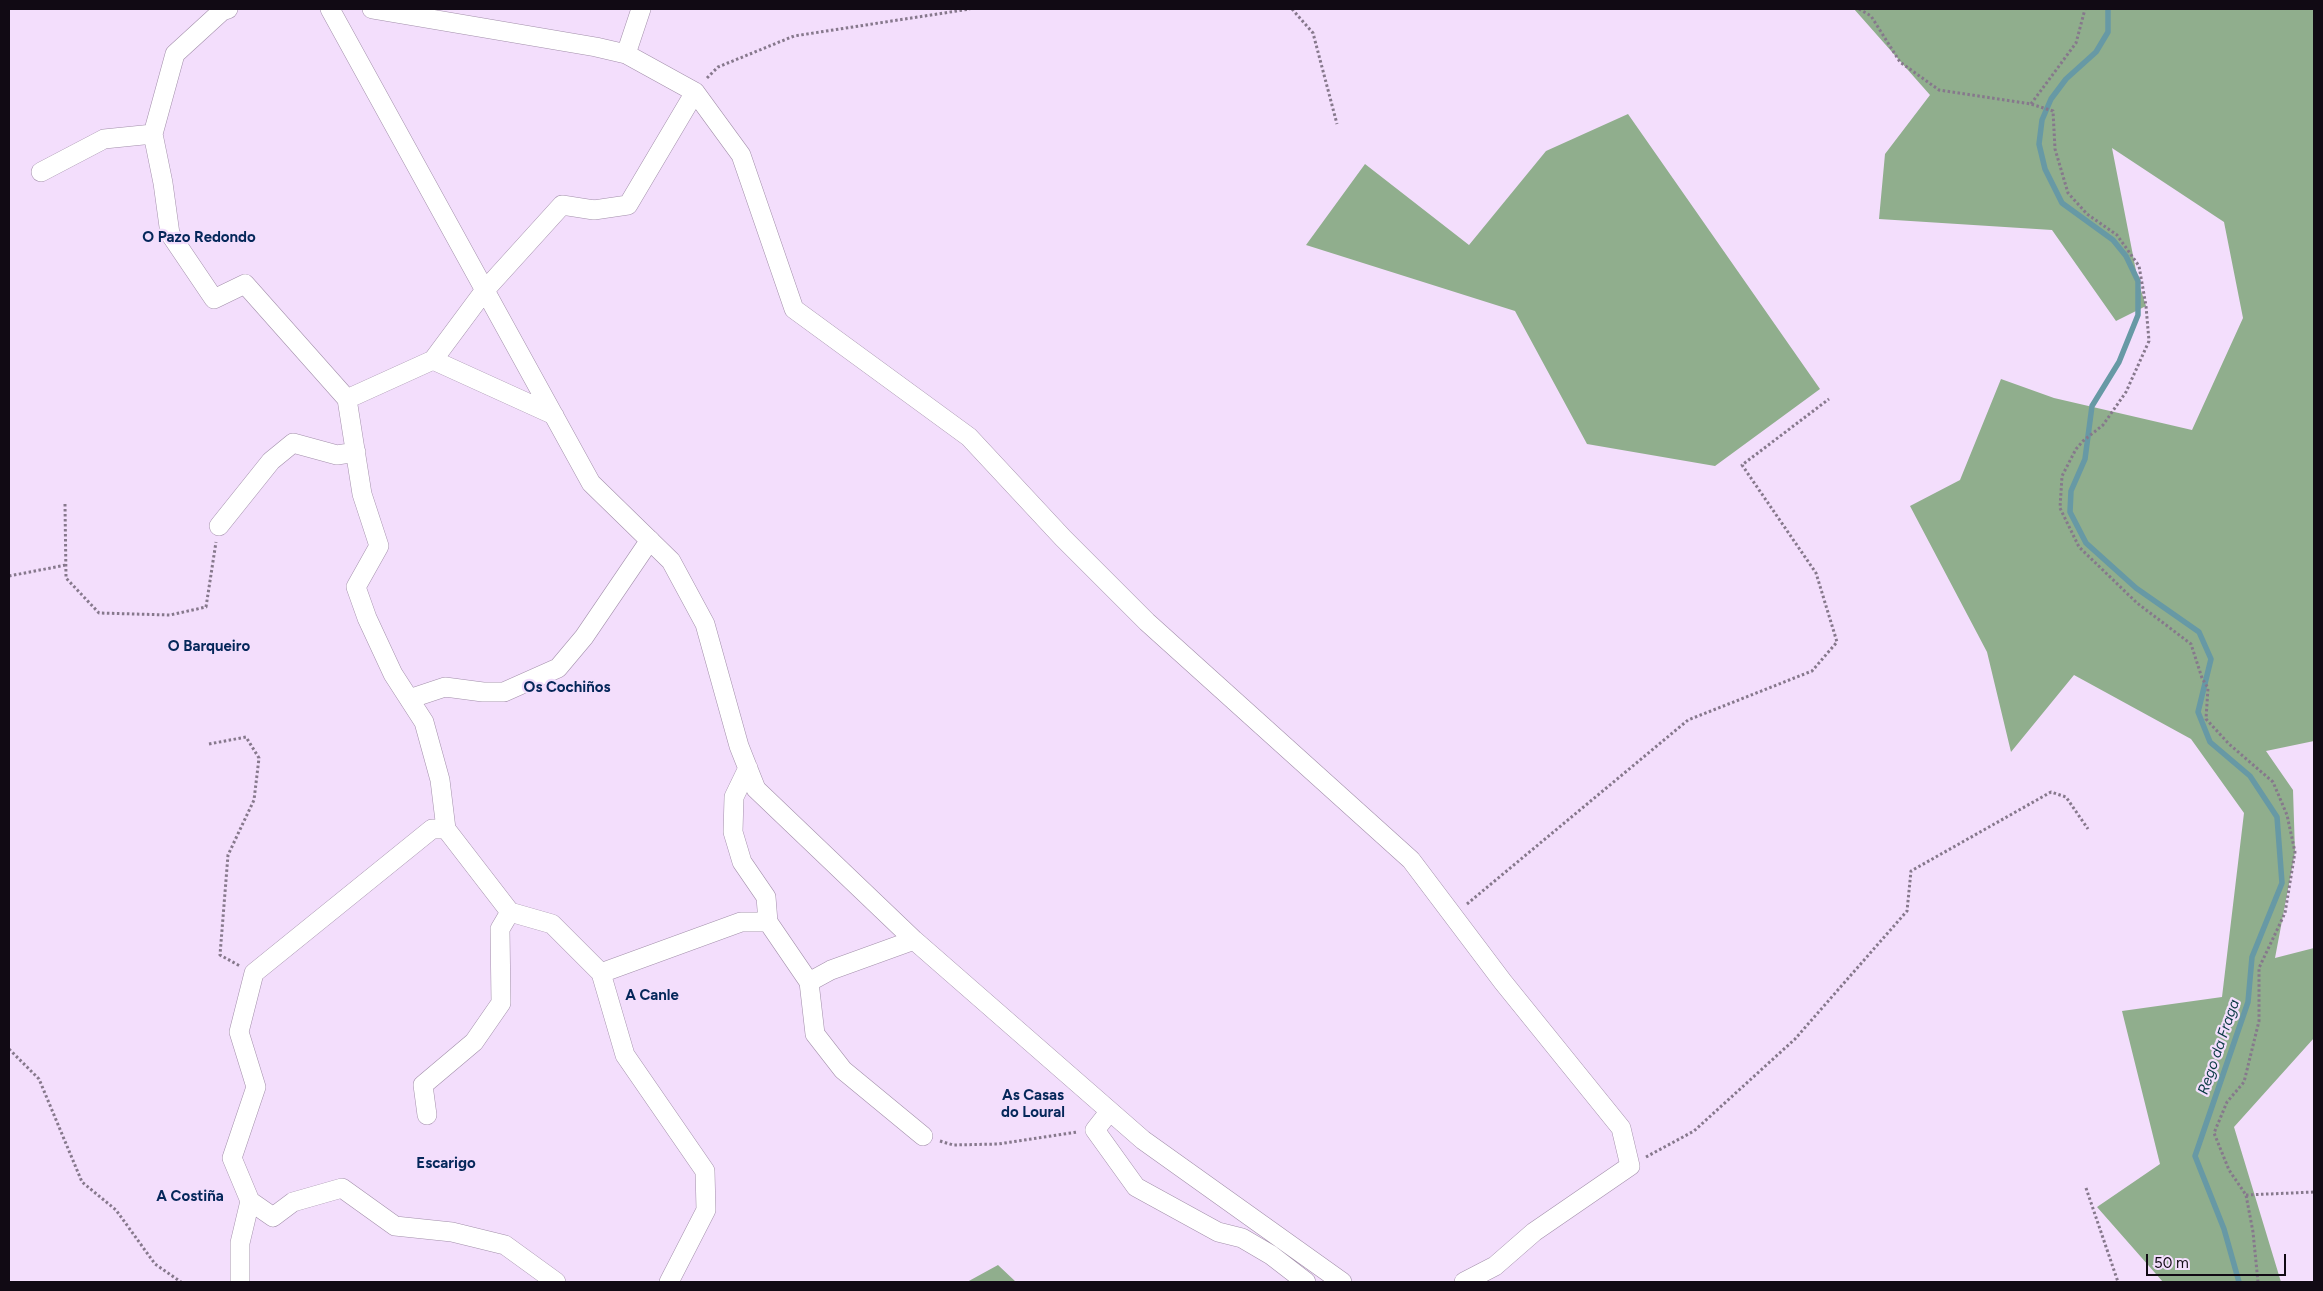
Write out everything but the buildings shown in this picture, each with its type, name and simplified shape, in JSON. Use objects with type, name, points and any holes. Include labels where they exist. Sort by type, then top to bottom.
[{"type":"street","points":[[330,9],[591,483],[671,561],[705,624],[739,746],[756,789],[914,940],[1143,1140],[1342,1282]]},
{"type":"street","points":[[372,9],[596,47],[626,54],[695,92],[741,155],[794,309],[969,437],[1062,538],[1147,622],[1411,860],[1621,1128],[1630,1166],[1534,1232],[1495,1266],[1464,1282]]},
{"type":"street","points":[[626,54],[641,9]]},
{"type":"street","points":[[223,10],[175,54],[153,134],[163,183],[170,234],[214,298],[245,284],[347,399],[362,494],[379,546],[356,587],[367,618],[393,674],[424,722],[440,780],[446,829],[510,912],[552,924],[601,973],[625,1056],[705,1171],[706,1210],[669,1282]]},
{"type":"street","points":[[347,399],[433,360],[485,290],[562,205],[594,210],[628,205],[695,92]]},
{"type":"street","points":[[41,172],[104,139],[153,134]]},
{"type":"street","points":[[433,360],[554,414]]},
{"type":"street","points":[[218,526],[271,461],[293,443],[337,455],[356,452]]},
{"type":"street","points":[[409,699],[445,687],[483,692],[504,692],[558,668],[584,637],[650,540]]},
{"type":"street","points":[[748,768],[734,798],[733,832],[742,862],[766,897],[768,922],[809,982],[815,1034],[843,1070],[923,1136]]},
{"type":"street","points":[[446,829],[432,829],[254,973],[239,1032],[256,1087],[232,1158],[250,1201],[273,1217],[293,1202],[342,1188],[395,1226],[452,1232],[505,1245],[556,1282]]},
{"type":"street","points":[[427,1115],[423,1085],[474,1042],[501,1003],[500,929],[510,912]]},
{"type":"street","points":[[601,973],[741,922],[768,922]]},
{"type":"street","points":[[809,982],[831,970],[914,940]]},
{"type":"street","points":[[1110,1111],[1095,1130],[1136,1187],[1218,1232],[1242,1238],[1270,1255],[1306,1282]]},
{"type":"street","points":[[240,1282],[240,1243],[250,1201]]},
{"type":"path","points":[[695,92],[718,67],[794,36],[970,9]]},
{"type":"path","points":[[1292,9],[1313,33],[1337,124]]},
{"type":"path","points":[[1860,9],[1870,16],[1900,62],[1939,90],[2031,104],[2053,111],[2056,149],[2068,193],[2088,214],[2117,235],[2139,266],[2146,306],[2149,341],[2126,392],[2103,425],[2083,441],[2062,476],[2060,508],[2079,547],[2137,603],[2192,644],[2202,678],[2208,688],[2206,719],[2229,744],[2273,782],[2287,815],[2295,852],[2285,913],[2259,968],[2258,1021],[2244,1082],[2227,1102],[2214,1133],[2229,1170],[2246,1195],[2253,1232],[2258,1282]]},
{"type":"path","points":[[2031,104],[2076,43],[2085,9]]},
{"type":"path","points":[[1453,915],[1688,720],[1812,671],[1836,642],[1816,573],[1742,465],[1830,399]]},
{"type":"path","points":[[65,504],[66,578],[99,613],[170,615],[206,607],[218,526]]},
{"type":"path","points":[[9,576],[66,566]]},
{"type":"path","points":[[210,744],[246,737],[259,758],[254,800],[228,855],[220,955],[254,973]]},
{"type":"path","points":[[1630,1166],[1694,1132],[1795,1039],[1907,911],[1911,872],[2051,792],[2066,797],[2088,829]]},
{"type":"path","points":[[9,1050],[39,1079],[82,1182],[116,1210],[155,1264],[181,1282]]},
{"type":"path","points":[[923,1136],[953,1145],[998,1144],[1095,1130]]},
{"type":"path","points":[[2086,1188],[2118,1282]]},
{"type":"path","points":[[2246,1195],[2314,1192]]},
{"type":"green space","points":[[1854,9],[2314,9],[2314,741],[2266,751],[2293,790],[2295,852],[2275,958],[2314,948],[2314,1038],[2234,1127],[2281,1282],[2163,1282],[2097,1207],[2160,1164],[2122,1011],[2222,997],[2244,813],[2191,739],[2074,675],[2011,752],[1987,652],[1910,506],[1960,480],[2001,379],[2054,398],[2192,430],[2243,318],[2224,222],[2112,148],[2138,281],[2146,306],[2116,321],[2052,230],[1879,219],[1885,154],[1930,95]]},
{"type":"green space","points":[[1628,114],[1820,389],[1715,466],[1587,444],[1515,311],[1306,245],[1365,164],[1469,245],[1546,151]]},
{"type":"green space","points":[[998,1265],[1016,1282],[967,1282]]},
{"type":"waterway","name":"Rego da Fraga","points":[[2108,9],[2108,32],[2096,52],[2066,79],[2051,99],[2042,120],[2039,144],[2045,169],[2062,203],[2113,240],[2126,256],[2138,281],[2138,315],[2119,362],[2092,406],[2085,459],[2071,491],[2070,512],[2086,543],[2136,588],[2199,632],[2211,659],[2198,712],[2210,742],[2250,776],[2277,817],[2282,883],[2252,957],[2248,1002],[2195,1156],[2224,1229],[2239,1282]]},
{"type":"district","name":"O Pazo Redondo","points":[[199,238]]},
{"type":"district","name":"O Barqueiro","points":[[209,647]]},
{"type":"district","name":"Os Cochiños","points":[[567,688]]},
{"type":"district","name":"A Canle","points":[[652,996]]},
{"type":"district","name":"As Casas do Loural","points":[[1033,1104]]},
{"type":"district","name":"Escarigo","points":[[446,1164]]},
{"type":"district","name":"A Costiña","points":[[190,1197]]}]
